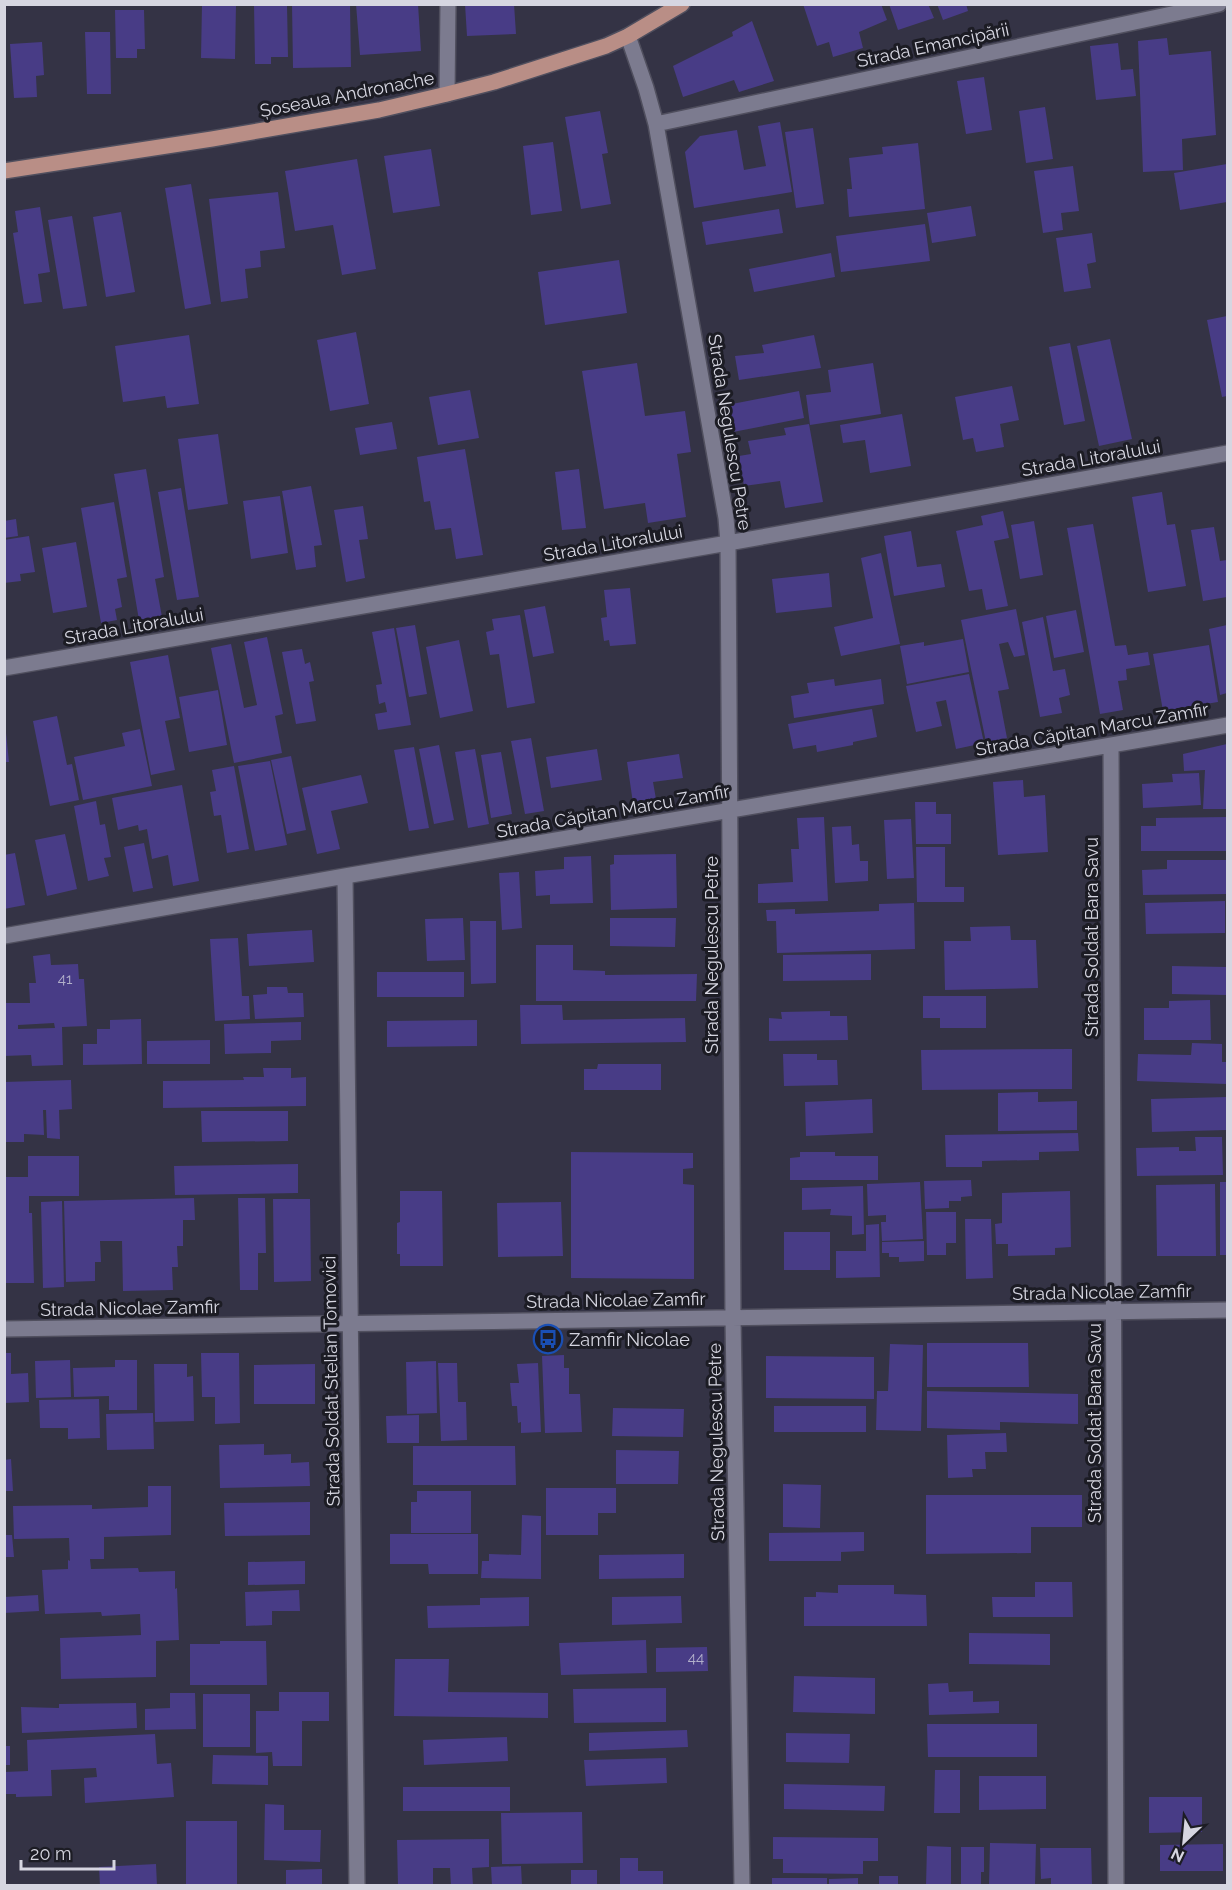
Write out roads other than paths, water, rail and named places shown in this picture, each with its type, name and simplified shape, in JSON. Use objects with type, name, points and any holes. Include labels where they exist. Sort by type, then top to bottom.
[{"type":"main road","name":"Șoseaua Andronache","points":[[4,171],[357,114],[447,94],[583,54],[628,36],[682,4]]},
{"type":"street","points":[[447,94],[448,4]]},
{"type":"street","name":"Strada Emancipării","points":[[656,124],[1219,4]]},
{"type":"street","name":"Strada Negulescu Petre","points":[[628,36],[656,124],[726,518],[728,543],[733,1318],[742,1886]]},
{"type":"street","name":"Strada Litoralului","points":[[4,668],[728,543],[1227,453]]},
{"type":"street","name":"Strada Căpitan Marcu Zamfir","points":[[4,936],[1227,725]]},
{"type":"street","name":"Strada Soldat Bara Savu","points":[[1111,745],[1116,1886]]},
{"type":"street","name":"Strada Soldat Stelian Tomovici","points":[[345,876],[357,1886]]},
{"type":"street","name":"Strada Nicolae Zamfir","points":[[4,1329],[1227,1310]]},
{"type":"place","name":"Zamfir Nicolae","points":[[548,1339]]}]
